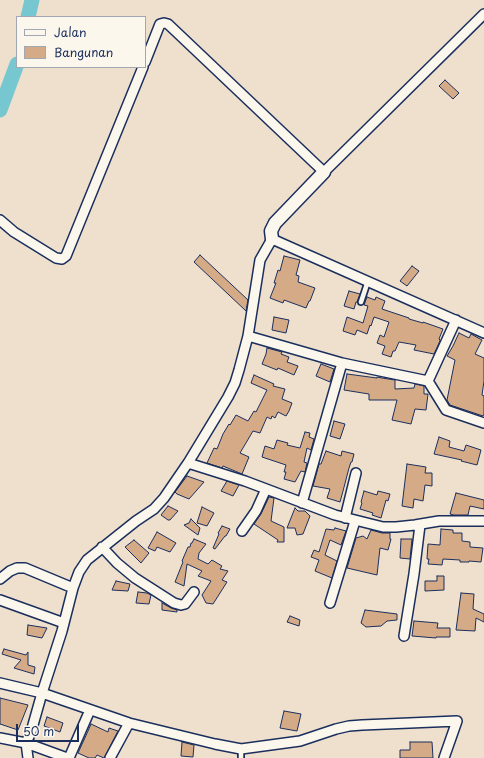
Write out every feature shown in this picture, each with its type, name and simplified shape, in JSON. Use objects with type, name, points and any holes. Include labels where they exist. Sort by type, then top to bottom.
[{"type":"street","points":[[21,758],[31,732],[79,572],[87,560],[136,521],[154,509],[164,498],[188,463],[235,384],[248,336],[260,260],[272,239],[271,231],[275,223],[324,172],[484,14]]},
{"type":"street","points":[[146,59],[160,24],[168,24],[324,172]]},
{"type":"street","points":[[0,220],[14,232],[56,258],[62,259],[66,256],[143,68]]},
{"type":"street","points":[[272,239],[484,333]]},
{"type":"street","points":[[428,381],[456,320]]},
{"type":"street","points":[[248,336],[342,363],[428,381],[446,410],[484,423]]},
{"type":"street","points":[[302,503],[342,363]]},
{"type":"street","points":[[188,463],[266,489],[345,518],[383,527],[420,525],[443,521],[484,521]]},
{"type":"street","points":[[345,518],[356,473]]},
{"type":"street","points":[[242,531],[256,511],[266,489]]},
{"type":"street","points":[[330,603],[355,521]]},
{"type":"street","points":[[404,636],[420,525]]},
{"type":"street","points":[[102,547],[117,563],[135,578],[174,603],[181,605],[185,604],[194,592]]},
{"type":"street","points":[[0,579],[17,568],[25,568],[73,588]]},
{"type":"street","points":[[0,600],[64,623]]},
{"type":"street","points":[[0,684],[42,693],[129,723],[215,744],[241,754],[300,741],[348,726],[457,721],[444,758]]},
{"type":"street","points":[[0,738],[26,743],[68,758],[90,710]]},
{"type":"street","points":[[110,758],[129,723]]},
{"type":"street","points":[[26,743],[28,758]]},
{"type":"lane","points":[[361,302],[368,281]]},
{"type":"building","points":[[445,80],[459,93],[453,99],[439,86]]},
{"type":"building","points":[[200,255],[248,300],[246,311],[194,262]]},
{"type":"building","points":[[284,256],[300,260],[296,275],[299,276],[298,282],[315,288],[306,308],[284,300],[283,303],[270,298],[276,283],[274,283],[278,270],[280,271]]},
{"type":"building","points":[[412,266],[419,271],[407,286],[400,281]]},
{"type":"building","points":[[349,291],[360,294],[354,309],[344,306]]},
{"type":"building","points":[[367,297],[375,300],[376,297],[385,301],[382,309],[443,329],[439,339],[440,341],[434,354],[414,350],[416,345],[399,342],[391,357],[382,354],[385,346],[377,343],[380,335],[384,337],[389,322],[374,317],[367,334],[357,330],[355,335],[343,331],[347,317],[363,323],[368,306],[364,305]]},
{"type":"building","points":[[274,317],[289,320],[286,333],[272,330]]},
{"type":"building","points":[[459,333],[469,338],[471,334],[482,340],[475,354],[484,358],[484,381],[482,395],[484,396],[483,416],[450,405],[447,400],[455,360],[447,356]]},
{"type":"building","points":[[267,348],[282,352],[281,354],[289,357],[287,362],[298,366],[294,375],[278,368],[277,370],[262,364]]},
{"type":"building","points":[[321,364],[334,369],[330,382],[316,376]]},
{"type":"building","points":[[347,374],[395,380],[395,389],[414,388],[415,384],[424,386],[424,394],[428,394],[426,410],[415,409],[411,424],[392,420],[397,400],[369,400],[369,394],[344,390]]},
{"type":"building","points":[[254,375],[274,384],[273,386],[285,389],[282,399],[292,403],[289,411],[286,416],[278,412],[275,418],[272,416],[271,419],[267,417],[260,433],[253,431],[240,453],[249,457],[242,474],[223,466],[222,468],[207,463],[214,448],[217,449],[223,434],[236,415],[248,421],[254,411],[256,412],[267,390],[251,383]]},
{"type":"building","points":[[334,421],[345,424],[340,439],[330,436]]},
{"type":"building","points":[[305,432],[310,433],[309,437],[314,439],[311,450],[307,448],[304,462],[307,463],[305,472],[301,471],[295,482],[284,479],[286,465],[262,457],[265,446],[274,449],[277,440],[288,443],[287,445],[300,448]]},
{"type":"building","points":[[439,437],[450,441],[449,447],[464,451],[466,445],[481,450],[477,465],[434,454]]},
{"type":"building","points":[[326,451],[341,456],[342,451],[354,454],[340,502],[327,498],[330,489],[313,486],[319,464],[321,464]]},
{"type":"building","points":[[407,464],[426,467],[425,473],[432,473],[432,486],[425,485],[423,501],[414,499],[413,508],[402,506]]},
{"type":"building","points":[[187,476],[204,482],[189,499],[175,492]]},
{"type":"building","points":[[227,481],[239,485],[233,496],[221,491]]},
{"type":"building","points":[[364,491],[377,495],[378,491],[390,494],[388,501],[386,500],[381,518],[372,515],[373,513],[360,509]]},
{"type":"building","points":[[456,493],[484,500],[484,509],[470,506],[468,515],[450,514]]},
{"type":"building","points":[[269,497],[274,498],[271,521],[284,527],[284,542],[277,542],[278,540],[254,524],[261,514]]},
{"type":"building","points":[[168,506],[178,511],[170,520],[161,515]]},
{"type":"building","points":[[202,507],[214,513],[207,526],[197,523]]},
{"type":"building","points":[[295,508],[298,511],[305,511],[310,516],[303,534],[297,535],[295,528],[287,528]]},
{"type":"building","points":[[191,519],[200,528],[198,535],[184,525],[189,523]]},
{"type":"building","points":[[222,526],[230,529],[215,549],[213,548]]},
{"type":"building","points":[[335,528],[346,531],[341,545],[330,540],[325,555],[337,561],[332,578],[315,571],[319,560],[311,557],[314,550],[319,552],[326,529],[334,530]]},
{"type":"building","points":[[441,529],[453,530],[453,533],[462,533],[462,541],[470,542],[470,547],[483,548],[481,562],[460,562],[460,560],[443,559],[442,565],[428,564],[428,544],[440,545]]},
{"type":"building","points":[[371,530],[382,533],[390,533],[391,539],[388,550],[380,548],[377,575],[347,568],[356,538],[363,536],[367,539]]},
{"type":"building","points":[[157,532],[176,543],[170,552],[157,547],[155,551],[148,548]]},
{"type":"building","points":[[194,539],[206,544],[199,553],[198,559],[208,564],[212,560],[222,566],[220,569],[228,571],[222,580],[227,582],[213,604],[206,603],[202,595],[211,581],[198,576],[202,571],[187,564],[184,586],[175,582],[188,547],[190,547]]},
{"type":"building","points":[[401,539],[412,539],[410,559],[400,558]]},
{"type":"building","points":[[134,540],[149,553],[141,563],[125,547]]},
{"type":"building","points":[[437,576],[444,576],[444,590],[425,591],[425,581],[437,581]]},
{"type":"building","points":[[116,581],[130,584],[128,591],[112,590]]},
{"type":"building","points":[[138,592],[151,595],[149,604],[136,603]]},
{"type":"building","points":[[461,593],[474,594],[473,609],[484,614],[484,622],[476,618],[475,631],[456,630]]},
{"type":"building","points":[[162,603],[177,610],[177,612],[162,610]]},
{"type":"building","points":[[365,610],[397,614],[397,620],[387,621],[381,626],[366,627],[361,623]]},
{"type":"building","points":[[290,616],[300,620],[299,626],[287,622]]},
{"type":"building","points":[[414,621],[438,623],[437,628],[450,628],[450,637],[436,638],[412,636]]},
{"type":"building","points":[[28,625],[47,628],[42,638],[27,635]]},
{"type":"building","points":[[4,649],[26,655],[28,652],[28,665],[35,667],[34,674],[14,668],[21,660],[2,654]]},
{"type":"building","points":[[0,698],[28,705],[18,730],[0,724]]},
{"type":"building","points":[[284,711],[301,714],[297,731],[280,728]]},
{"type":"building","points":[[47,717],[63,723],[60,732],[44,726]]},
{"type":"building","points":[[91,724],[108,732],[109,728],[118,731],[104,758],[97,755],[95,758],[89,758],[78,753]]},
{"type":"building","points":[[182,742],[194,745],[193,757],[181,756]]},
{"type":"building","points":[[410,742],[432,742],[433,758],[400,758],[400,750],[410,750]]},
{"type":"waterway","points":[[28,16],[32,0]]},
{"type":"waterway","points":[[0,110],[16,67]]}]
